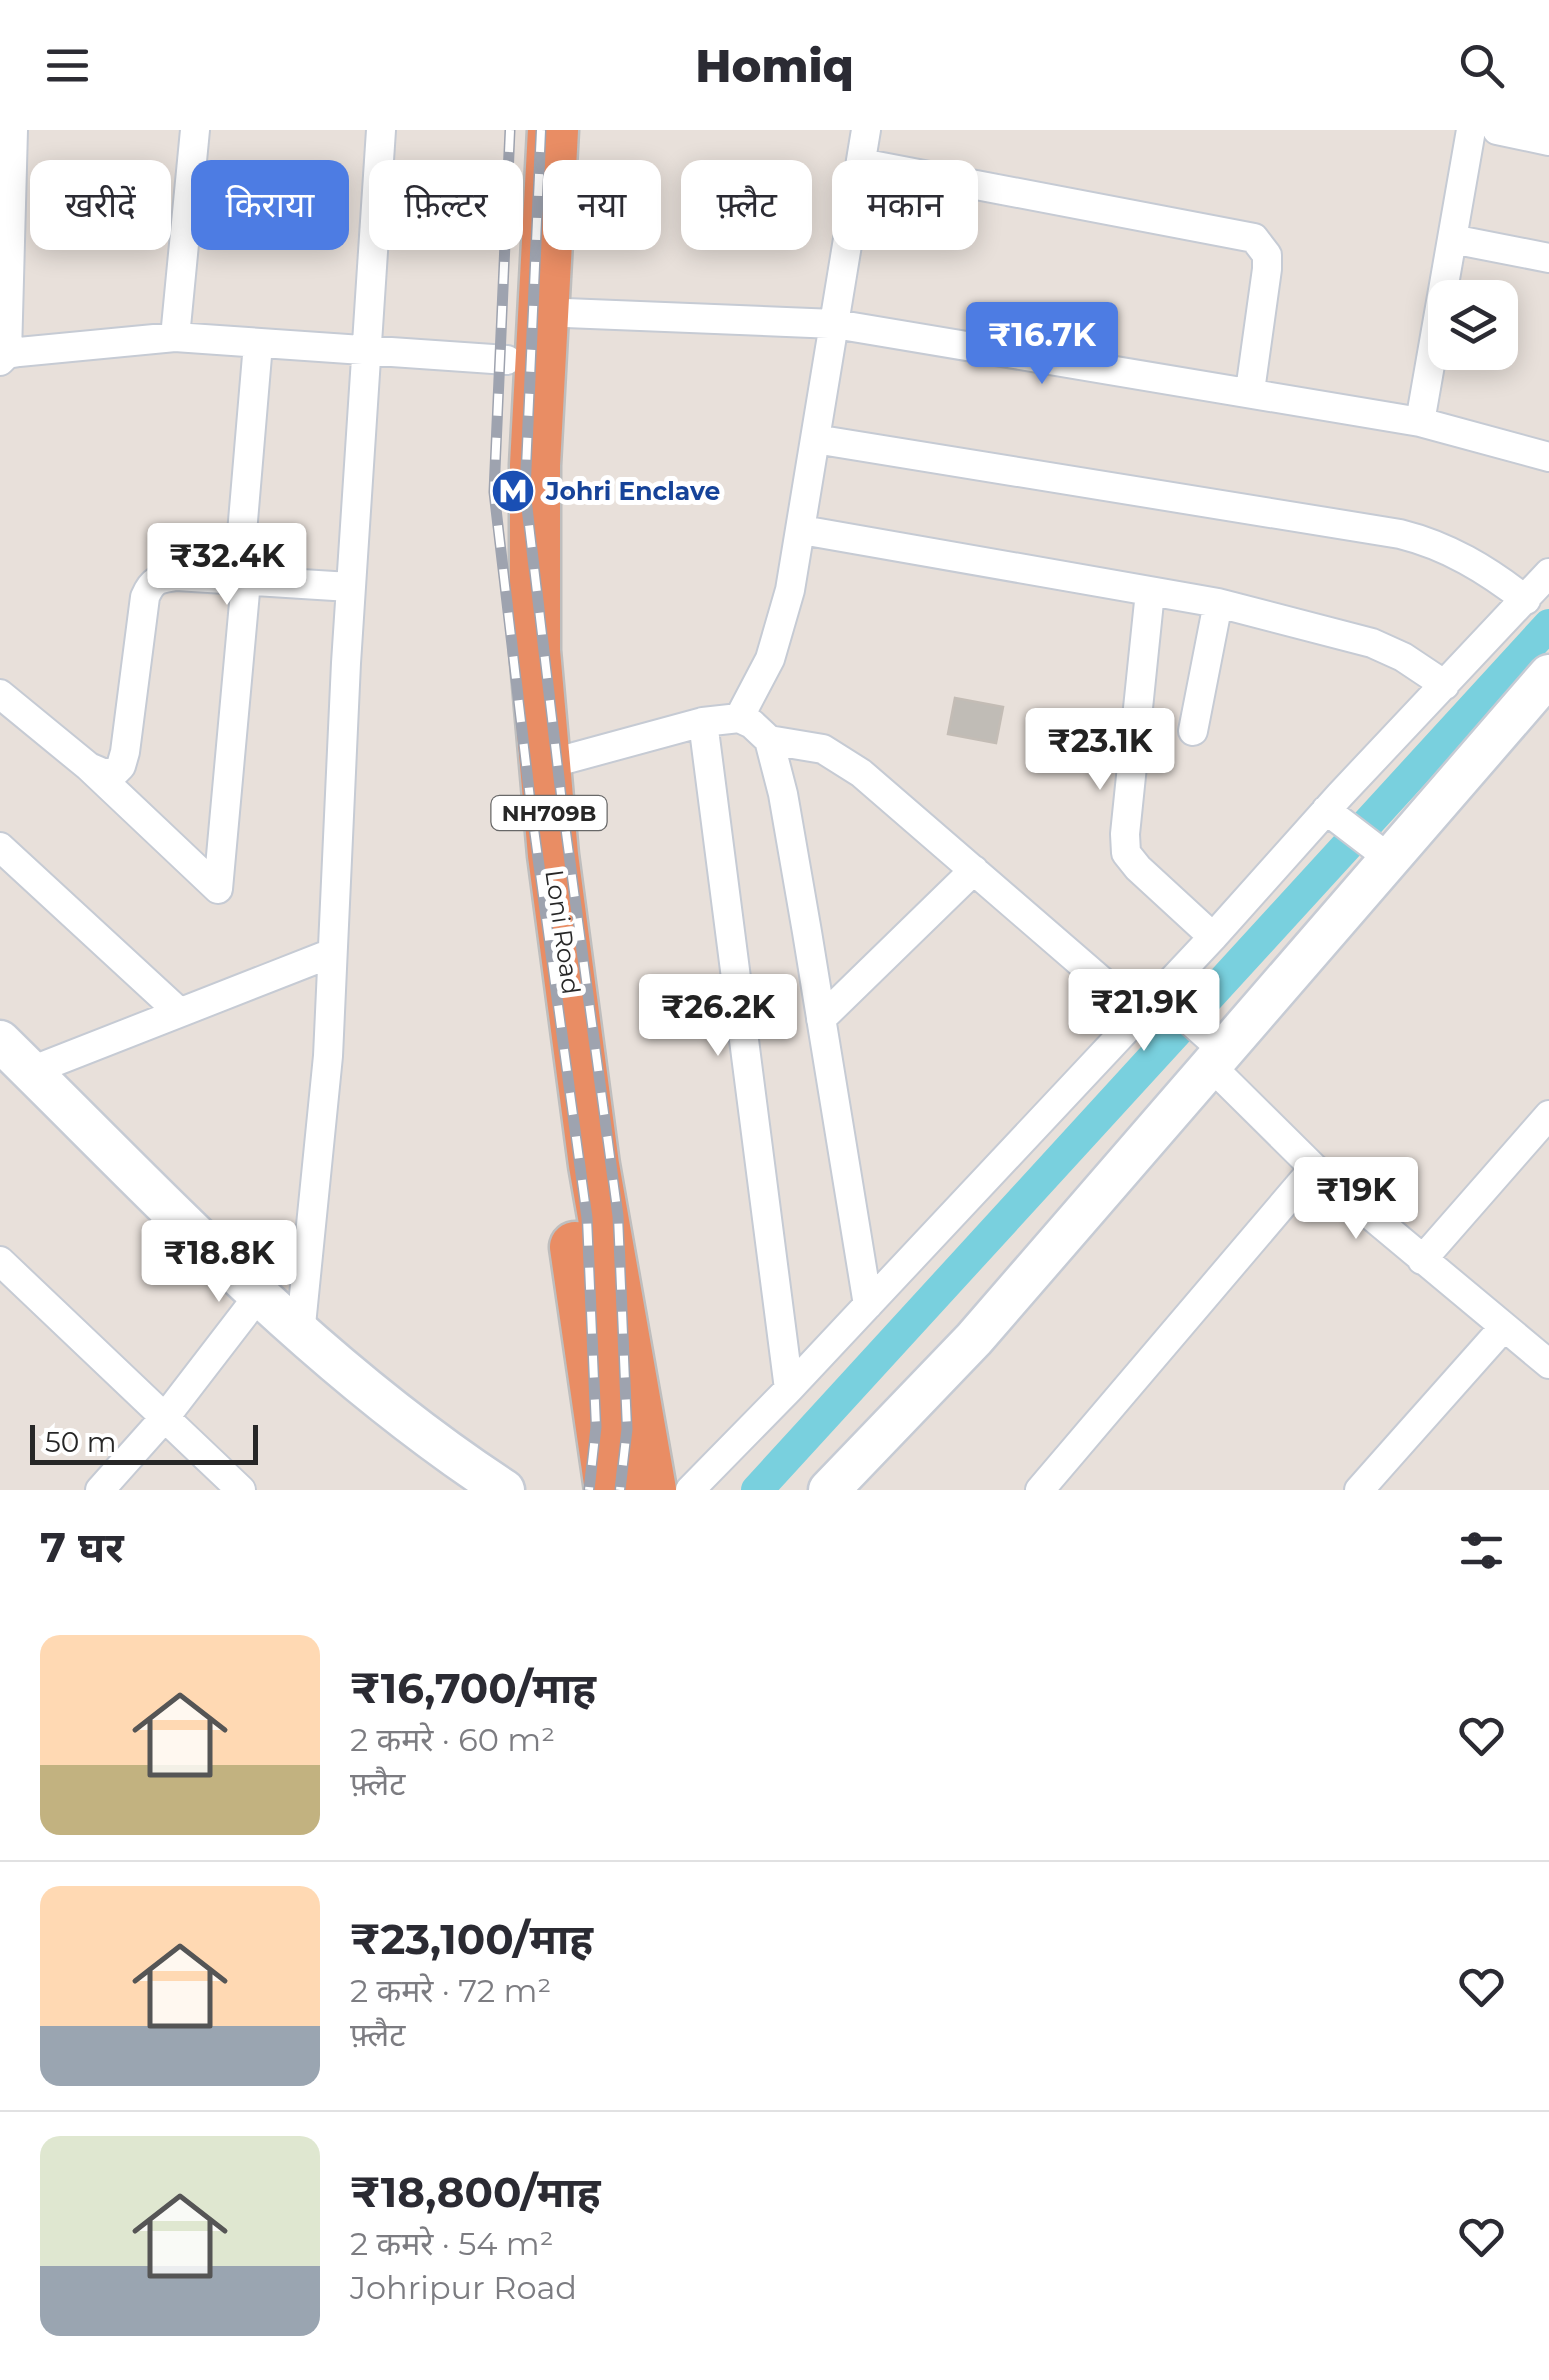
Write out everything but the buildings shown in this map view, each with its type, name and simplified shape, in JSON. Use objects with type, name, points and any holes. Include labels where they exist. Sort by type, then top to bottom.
[{"type":"highway","name":"Loni Road","points":[[520,130],[508,301],[502,528],[505,694],[534,958],[650,1490]]},
{"type":"highway","name":"Loni Road","points":[[552,130],[535,465],[535,651],[610,1490]]},
{"type":"street","points":[[13,130],[4,358],[175,337],[507,360]]},
{"type":"street","points":[[175,337],[195,130]]},
{"type":"street","points":[[300,1335],[328,1056],[350,588],[381,130]]},
{"type":"street","points":[[861,160],[866,130]]},
{"type":"street","points":[[1420,422],[1471,130]]},
{"type":"street","points":[[1497,130],[1549,140]]},
{"type":"street","points":[[978,185],[1254,238],[1267,255],[1267,269],[1250,392]]},
{"type":"street","points":[[1452,239],[1549,258]]},
{"type":"street","points":[[738,718],[770,659],[782,625],[802,530],[847,250]]},
{"type":"street","points":[[541,312],[835,324],[1420,422],[1549,457]]},
{"type":"street","points":[[0,694],[89,767],[218,889],[258,344]]},
{"type":"street","points":[[815,439],[1400,534],[1450,550],[1488,571],[1526,600]]},
{"type":"street","points":[[802,530],[1218,603],[1372,643],[1445,685]]},
{"type":"street","points":[[830,1490],[974,1339],[1195,1030],[1358,834],[1445,685],[1549,573]]},
{"type":"street","points":[[89,767],[114,773],[121,766],[150,586],[158,578],[350,588]]},
{"type":"street","points":[[1150,592],[1124,834],[1126,853],[1213,938]]},
{"type":"street","points":[[1193,730],[1218,603]]},
{"type":"street","points":[[1195,1030],[1213,938],[1358,834],[1549,674]]},
{"type":"street","points":[[545,765],[703,722],[738,718],[752,724],[769,740],[783,794],[868,1306]]},
{"type":"street","points":[[703,722],[790,1390]]},
{"type":"street","points":[[769,740],[823,749],[844,760],[1140,1015],[1195,1030],[1314,1168],[1549,1364]]},
{"type":"street","points":[[0,847],[178,1011]]},
{"type":"street","points":[[822,1019],[974,870]]},
{"type":"street","points":[[30,1071],[332,954]]},
{"type":"street","points":[[690,1490],[790,1390],[1140,1015]]},
{"type":"street","points":[[0,1041],[300,1335],[402,1420],[504,1490]]},
{"type":"street","points":[[1422,1260],[1549,1116]]},
{"type":"street","points":[[1040,1490],[1314,1168]]},
{"type":"street","points":[[0,1261],[242,1490]]},
{"type":"street","points":[[100,1490],[166,1416],[260,1295]]},
{"type":"street","points":[[1359,1490],[1503,1328]]},
{"type":"waterway","points":[[757,1490],[1549,625]]},
{"type":"railway","points":[[510,130],[494,492],[531,807],[587,1218],[596,1427],[589,1490]]},
{"type":"railway","points":[[541,130],[525,491],[618,1216],[627,1429],[620,1490]]},
{"type":"place","name":"Johri Enclave","points":[[513,491]]}]
